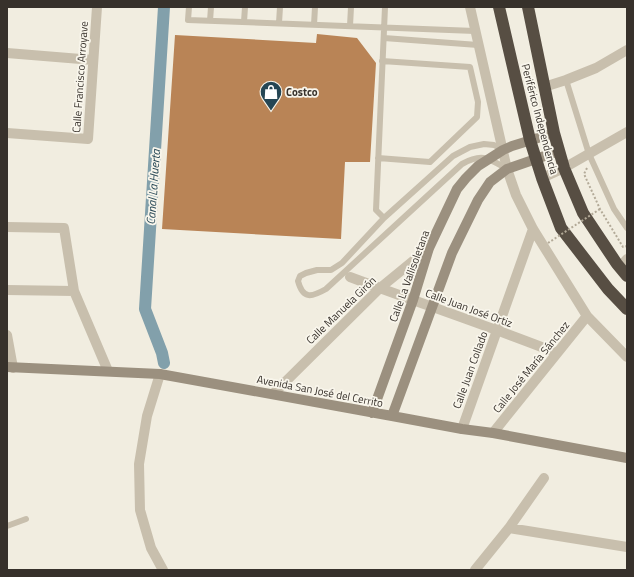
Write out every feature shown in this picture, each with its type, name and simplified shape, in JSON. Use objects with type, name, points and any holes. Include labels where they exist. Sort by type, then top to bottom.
[{"type":"highway","name":"Periférico Independencia","points":[[499,7],[530,140],[542,178],[561,228],[608,289],[627,308]]},
{"type":"highway","name":"Periférico Independencia","points":[[528,7],[554,133],[564,168],[583,213],[625,268]]},
{"type":"street","name":"Calle Francisco Arroyave","points":[[7,133],[88,139],[97,7]]},
{"type":"street","points":[[470,7],[507,169],[516,195],[533,230],[587,316],[627,357]]},
{"type":"street","points":[[544,88],[596,68],[627,50]]},
{"type":"street","points":[[7,53],[93,60]]},
{"type":"street","points":[[542,178],[590,156],[627,132]]},
{"type":"street","name":"Calle La Vallisoletana","points":[[372,413],[413,300],[430,248],[456,189],[478,166],[503,150],[554,133]]},
{"type":"street","points":[[392,416],[452,253],[478,200],[490,182],[507,169],[559,151]]},
{"type":"street","points":[[7,227],[64,228],[74,291],[108,371]]},
{"type":"street","name":"Calle Juan Collado","points":[[462,429],[533,230]]},
{"type":"street","name":"Calle Manuela Girón","points":[[273,394],[380,288],[430,248]]},
{"type":"street","name":"Calle Juan José Ortiz","points":[[350,277],[557,353]]},
{"type":"street","points":[[7,290],[74,291]]},
{"type":"street","name":"Calle José María Sánchez","points":[[493,433],[587,316]]},
{"type":"street","points":[[7,335],[10,367]]},
{"type":"street","name":"Avenida San José del Cerrito","points":[[10,367],[160,374],[627,458]]},
{"type":"street","points":[[160,374],[147,416],[139,464],[140,510],[151,548],[163,570]]},
{"type":"street","points":[[475,570],[509,528],[544,478]]},
{"type":"street","points":[[509,528],[627,547]]},
{"type":"lane","points":[[188,7],[188,20],[475,31]]},
{"type":"lane","points":[[210,21],[211,7]]},
{"type":"lane","points":[[244,22],[245,7]]},
{"type":"lane","points":[[279,23],[280,7]]},
{"type":"lane","points":[[314,25],[315,7]]},
{"type":"lane","points":[[350,26],[351,7]]},
{"type":"lane","points":[[384,218],[376,210],[385,7]]},
{"type":"lane","points":[[384,38],[478,45]]},
{"type":"lane","points":[[378,158],[430,162],[477,117],[478,102],[470,68],[382,60]]},
{"type":"lane","points":[[566,80],[590,156],[614,209],[627,228]]},
{"type":"lane","points":[[503,150],[494,145],[484,144],[470,147],[453,156],[384,218],[342,263],[331,270],[317,270],[300,276],[298,281],[299,287],[308,296],[315,296],[326,289],[462,164],[472,159],[482,157],[489,158],[507,169]]},
{"type":"lane","points":[[7,526],[26,519]]},
{"type":"path","points":[[590,156],[584,174],[600,209],[623,246],[627,246]]},
{"type":"path","points":[[548,243],[600,209]]},
{"type":"building","name":"Costco","points":[[317,34],[357,38],[376,63],[370,162],[345,162],[341,239],[162,229],[175,35],[316,43]]},
{"type":"waterway","name":"Canal La Huerta","points":[[164,7],[145,309],[162,353],[164,363]]},
{"type":"place","name":"Costco","points":[[271,112]]}]
